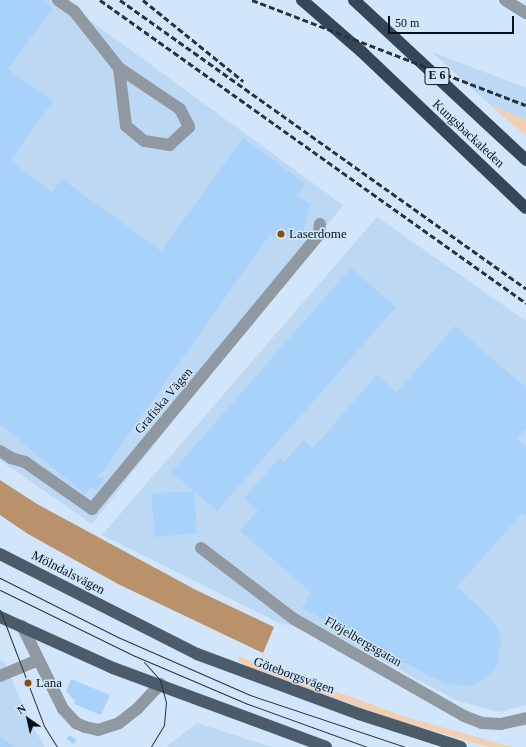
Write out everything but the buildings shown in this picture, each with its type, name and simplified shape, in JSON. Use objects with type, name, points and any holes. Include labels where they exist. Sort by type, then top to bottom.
[{"type":"highway","name":"Kungsbackaleden","points":[[302,0],[362,52],[526,208]]},
{"type":"highway","name":"Kungsbackaleden","points":[[354,0],[526,160]]},
{"type":"main road","name":"Mölndalsvägen","points":[[0,554],[123,617]]},
{"type":"main road","points":[[0,617],[86,656],[326,747]]},
{"type":"main road","name":"Göteborgsvägen","points":[[123,617],[197,654],[248,674],[359,714],[461,747]]},
{"type":"street","points":[[58,0],[74,11],[118,68],[180,109],[189,126],[170,145],[144,141],[126,126],[118,68]]},
{"type":"street","points":[[505,0],[526,13]]},
{"type":"street","name":"Grafiska Vägen","points":[[0,450],[11,458],[25,462],[92,508],[319,235],[320,224]]},
{"type":"street","name":"Flöjelbergsgatan","points":[[201,548],[294,619],[464,716],[482,723],[501,724],[526,718]]},
{"type":"street","points":[[22,626],[63,709],[76,723],[85,727],[98,730],[119,723],[138,708],[160,684]]},
{"type":"street","points":[[0,676],[38,660]]},
{"type":"shaded area","points":[[0,0],[62,0],[343,205],[92,524],[0,460]]},
{"type":"shaded area","points":[[432,52],[526,88],[526,120],[490,105]]},
{"type":"shaded area","points":[[490,105],[526,120],[526,136]]},
{"type":"shaded area","points":[[377,217],[526,321],[526,705],[499,712],[458,701],[336,636],[279,623],[102,535]]},
{"type":"shaded area","points":[[0,480],[37,504],[196,590],[274,627],[263,653],[118,584],[28,534],[0,515]]},
{"type":"shaded area","points":[[238,656],[406,717],[512,747],[489,747],[393,719],[246,666],[238,660]]},
{"type":"shaded area","points":[[0,660],[5,663],[30,722],[45,747],[0,747]]},
{"type":"shaded area","points":[[197,723],[272,747],[166,747]]},
{"type":"tram line","points":[[0,578],[120,638],[250,695],[405,747]]},
{"type":"tram line","points":[[0,590],[135,656],[245,703],[367,747]]},
{"type":"tram line","points":[[0,610],[44,726],[57,747]]},
{"type":"tram line","points":[[144,662],[160,680],[166,702],[164,725],[151,747]]},
{"type":"railway","points":[[100,0],[526,303]]},
{"type":"railway","points":[[120,0],[526,288]]},
{"type":"railway","points":[[143,0],[243,81]]},
{"type":"railway","points":[[252,0],[526,105]]},
{"type":"place","name":"Laserdome","points":[[281,234]]},
{"type":"place","name":"Lana","points":[[28,683]]}]
